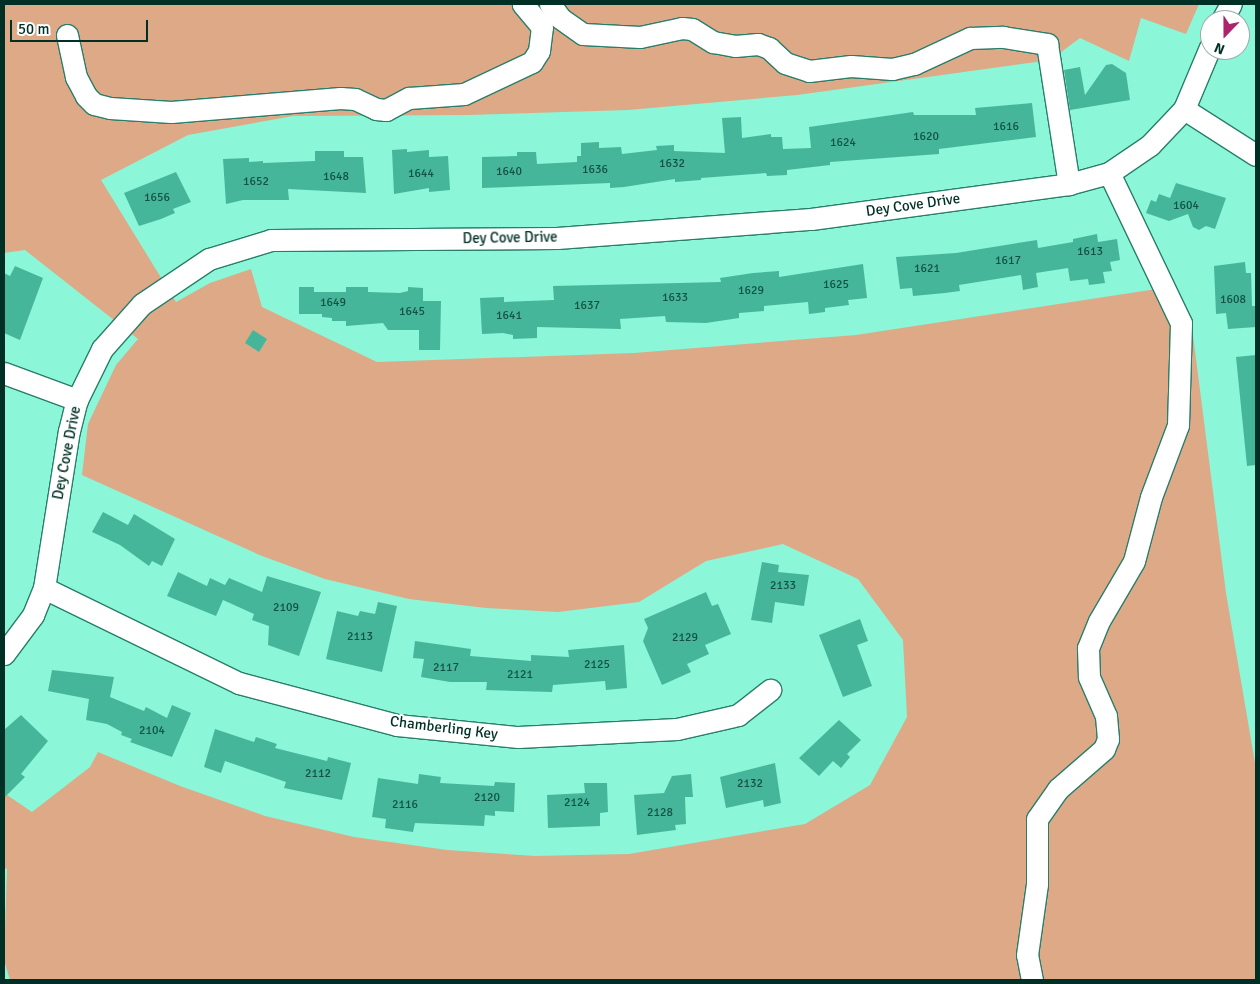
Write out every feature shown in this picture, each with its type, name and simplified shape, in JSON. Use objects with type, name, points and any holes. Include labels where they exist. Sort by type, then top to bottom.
[{"type":"street","points":[[67,35],[76,77],[86,96],[94,104],[110,108],[171,112],[340,98],[355,99],[376,109],[386,110],[409,98],[464,94],[532,62],[539,51],[542,27],[523,4]]},
{"type":"street","points":[[550,4],[560,18],[583,34],[640,37],[682,28],[692,29],[713,42],[735,46],[758,44],[769,48],[785,63],[809,71],[851,66],[892,69],[914,64],[970,38],[1003,37],[1047,44],[1069,184]]},
{"type":"street","name":"Dey Cove Drive","points":[[4,654],[33,615],[44,588],[69,431],[77,400],[102,349],[142,304],[209,259],[271,240],[557,238],[811,218],[1069,184],[1109,172],[1150,145],[1184,109],[1205,60]]},
{"type":"street","points":[[1184,109],[1256,155]]},
{"type":"street","points":[[1032,980],[1027,955],[1037,884],[1037,819],[1058,788],[1104,749],[1108,739],[1106,716],[1089,678],[1088,648],[1099,621],[1134,561],[1151,497],[1178,425],[1181,323],[1109,172]]},
{"type":"street","points":[[4,372],[77,400]]},
{"type":"street","name":"Chamberling Key","points":[[44,588],[239,683],[397,725],[518,737],[677,729],[738,715],[770,690]]},
{"type":"shaded area","points":[[4,4],[1199,4],[1186,34],[1141,18],[1129,61],[1080,38],[1053,58],[1043,61],[797,95],[628,110],[467,115],[293,116],[188,135],[101,180],[176,302],[210,283],[251,269],[262,307],[377,362],[634,353],[856,335],[1163,288],[1126,189],[1191,320],[1226,593],[1256,769],[1256,980],[10,980],[4,960],[7,869],[4,868],[4,793],[32,812],[90,767],[98,752],[180,786],[265,816],[354,837],[447,850],[535,856],[629,854],[805,824],[870,785],[907,717],[903,640],[858,579],[783,544],[706,561],[639,602],[558,612],[486,608],[409,599],[325,579],[262,556],[82,475],[88,424],[116,365],[138,339],[25,250],[4,253]]},
{"type":"building","points":[[1112,64],[1126,73],[1130,100],[1070,110],[1064,70],[1080,67],[1085,95],[1106,65]]},
{"type":"building","points":[[1032,103],[1036,137],[939,149],[939,154],[830,162],[830,165],[787,170],[787,175],[767,176],[766,173],[675,182],[675,179],[610,188],[610,183],[482,188],[482,157],[517,156],[517,152],[536,152],[537,164],[577,162],[577,156],[581,156],[581,143],[599,142],[599,148],[621,147],[622,154],[657,150],[656,146],[674,145],[674,151],[725,153],[722,118],[741,117],[742,138],[771,134],[771,137],[782,137],[783,149],[811,148],[809,127],[913,112],[914,115],[976,115],[975,108]]},
{"type":"building","points":[[407,149],[407,152],[429,150],[429,157],[448,156],[450,190],[429,192],[429,188],[394,194],[392,150]]},
{"type":"building","points":[[315,151],[344,151],[344,157],[363,157],[366,193],[288,189],[289,200],[243,200],[226,204],[223,159],[249,158],[249,162],[263,161],[263,163],[315,161]]},
{"type":"building","points":[[176,172],[191,202],[173,209],[175,213],[139,226],[124,193]]},
{"type":"building","points":[[1176,183],[1226,198],[1215,229],[1206,226],[1199,230],[1193,227],[1188,214],[1169,221],[1146,213],[1151,200],[1156,202],[1159,194],[1170,198]]},
{"type":"building","points":[[1097,234],[1098,242],[1117,239],[1120,260],[1110,262],[1112,271],[1103,272],[1105,283],[1089,285],[1088,279],[1070,281],[1068,268],[1036,273],[1038,287],[1023,290],[1021,275],[959,285],[960,291],[945,293],[913,296],[912,288],[900,289],[896,257],[956,253],[1037,240],[1038,248],[1073,242],[1073,239]]},
{"type":"building","points":[[1245,262],[1246,273],[1251,273],[1252,306],[1256,306],[1256,327],[1228,329],[1226,313],[1216,314],[1214,266]]},
{"type":"building","points":[[863,264],[867,298],[848,300],[849,305],[825,308],[825,312],[809,314],[808,302],[764,306],[764,311],[739,313],[739,318],[706,323],[666,322],[665,316],[620,319],[621,329],[537,327],[537,338],[513,339],[513,335],[503,333],[482,334],[480,298],[504,297],[504,302],[554,300],[553,286],[721,282],[720,278],[753,273],[779,271],[779,277]]},
{"type":"building","points":[[15,266],[43,278],[20,340],[4,333],[4,273],[10,276]]},
{"type":"building","points":[[299,287],[314,287],[314,292],[346,292],[346,287],[368,287],[368,292],[400,293],[408,291],[408,287],[423,288],[423,301],[441,301],[440,350],[419,350],[419,330],[388,330],[383,323],[346,326],[346,321],[332,321],[332,318],[322,317],[322,314],[299,314]]},
{"type":"building","points":[[253,330],[267,339],[259,352],[245,343]]},
{"type":"building","points":[[1256,355],[1256,465],[1247,466],[1236,357]]},
{"type":"building","points":[[103,512],[128,525],[134,514],[175,539],[162,566],[152,561],[149,566],[120,545],[92,532]]},
{"type":"building","points":[[762,562],[779,565],[778,572],[809,575],[804,606],[775,602],[772,623],[751,620]]},
{"type":"building","points":[[178,572],[207,586],[210,578],[225,585],[229,578],[262,592],[267,576],[321,592],[299,656],[268,645],[269,626],[252,620],[254,614],[223,600],[216,616],[167,596]]},
{"type":"building","points":[[706,592],[712,606],[718,604],[731,634],[705,645],[709,654],[687,664],[691,672],[662,685],[643,641],[648,628],[644,619]]},
{"type":"building","points":[[378,602],[397,606],[382,672],[326,659],[337,611],[358,616],[360,611],[375,614]]},
{"type":"building","points":[[860,619],[868,641],[857,645],[872,686],[843,697],[819,635]]},
{"type":"building","points":[[415,641],[471,649],[470,656],[531,661],[531,655],[569,657],[568,650],[624,645],[627,688],[606,690],[605,681],[553,685],[552,692],[486,690],[487,682],[450,682],[421,677],[424,659],[413,658]]},
{"type":"building","points":[[52,670],[114,677],[110,697],[144,711],[146,707],[167,718],[172,705],[191,713],[172,757],[130,742],[132,739],[121,735],[122,732],[107,724],[86,720],[89,699],[48,691]]},
{"type":"building","points":[[21,715],[48,741],[21,774],[25,777],[4,798],[4,730]]},
{"type":"building","points":[[839,720],[861,740],[847,754],[850,757],[841,768],[833,761],[819,776],[799,758]]},
{"type":"building","points":[[215,729],[254,742],[256,737],[277,744],[275,748],[327,761],[328,757],[351,763],[342,800],[284,788],[286,782],[225,761],[221,773],[204,767]]},
{"type":"building","points":[[775,763],[781,803],[764,807],[763,800],[726,808],[720,777]]},
{"type":"building","points":[[419,774],[441,777],[440,783],[494,786],[495,782],[515,783],[514,812],[495,811],[495,816],[485,815],[484,826],[415,823],[413,832],[385,828],[386,819],[372,817],[378,778],[418,784]]},
{"type":"building","points":[[691,774],[693,797],[685,797],[686,824],[675,825],[676,830],[637,835],[634,795],[664,793],[672,776]]},
{"type":"building","points":[[584,783],[607,783],[608,812],[600,813],[600,826],[548,828],[547,795],[585,793]]}]
